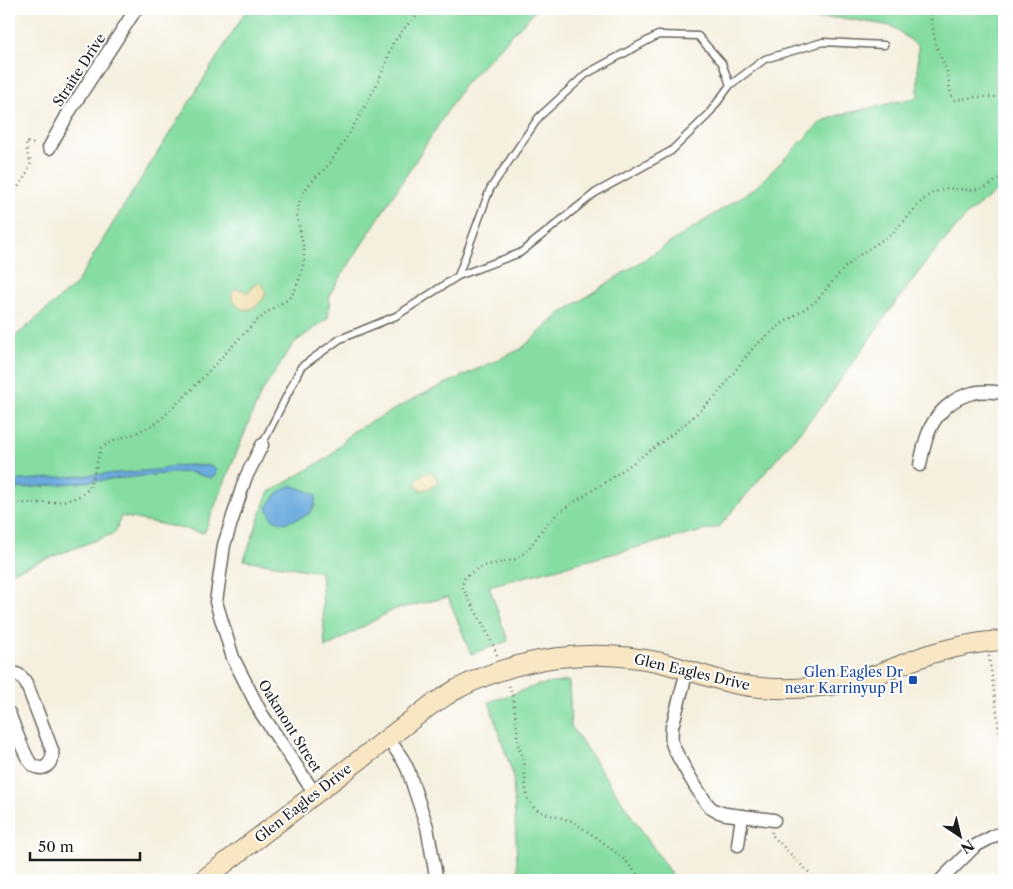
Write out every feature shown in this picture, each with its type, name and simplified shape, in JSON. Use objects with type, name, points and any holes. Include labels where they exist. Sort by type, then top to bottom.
[{"type":"street","name":"Straite Drive","points":[[49,148],[69,112],[136,9]]},
{"type":"street","points":[[920,465],[928,433],[946,408],[960,398],[974,392],[1004,393]]},
{"type":"street","name":"Oakmont Street","points":[[262,445],[245,480],[224,545],[216,602],[233,658],[261,713],[315,794]]},
{"type":"street","name":"Glen Eagles Drive","points":[[203,880],[431,705],[483,677],[536,660],[580,655],[606,655],[659,662],[733,683],[755,687],[813,688],[866,678],[958,646],[1004,640]]},
{"type":"street","points":[[687,670],[672,727],[671,735],[674,749],[711,808],[719,812],[774,820]]},
{"type":"street","points":[[9,674],[15,673],[25,679],[52,750],[52,760],[45,767],[35,767],[28,760],[9,712]]},
{"type":"street","points":[[388,738],[406,766],[424,818],[436,876],[435,880]]},
{"type":"street","points":[[738,845],[742,816]]},
{"type":"street","points":[[941,880],[975,846],[1004,833]]},
{"type":"lane","points":[[458,276],[490,189],[539,117],[586,74],[658,35],[698,36],[722,63],[730,85]]},
{"type":"lane","points":[[262,445],[301,367],[340,339],[396,316],[458,276],[520,253],[595,193],[671,151],[708,115],[730,85],[765,59],[823,42],[884,45]]},
{"type":"path","points":[[9,503],[50,503],[80,496],[89,489],[101,448],[158,422],[192,390],[254,323],[287,300],[296,288],[304,260],[304,250],[297,216],[302,195],[330,163],[349,134],[376,86],[393,43],[407,25],[425,9]]},
{"type":"path","points":[[929,9],[936,45],[947,72],[951,95],[955,100],[975,97],[1004,97]]},
{"type":"path","points":[[9,214],[11,197],[25,177],[31,163],[27,153],[26,142],[49,148]]},
{"type":"path","points":[[640,880],[626,860],[600,840],[572,821],[534,808],[528,800],[524,762],[517,742],[513,697],[491,639],[462,586],[465,577],[487,565],[515,559],[526,552],[559,512],[619,474],[685,424],[718,395],[755,346],[780,325],[815,302],[846,266],[894,232],[922,201],[932,193],[947,188],[968,190],[987,187],[1004,175]]},
{"type":"path","points":[[989,652],[1004,764]]},
{"type":"path","points":[[774,820],[772,834],[816,880]]},
{"type":"green space","points":[[247,9],[539,9],[464,85],[330,294],[328,318],[294,343],[260,395],[204,533],[121,516],[115,533],[9,573],[9,342],[76,284]]},
{"type":"green space","points":[[771,9],[1004,9],[1004,185],[968,214],[931,256],[825,402],[719,527],[489,586],[508,641],[471,654],[448,597],[393,610],[325,648],[321,572],[244,560],[268,493],[329,457],[352,432],[421,395],[521,349],[561,313],[755,188],[821,122],[839,115],[918,97],[918,46],[892,26],[842,18],[809,19],[772,11]]},
{"type":"green space","points":[[569,681],[571,726],[675,880],[518,880],[513,775],[489,702],[538,685]]},
{"type":"sand","points":[[259,283],[263,286],[265,295],[255,307],[248,309],[236,305],[233,300],[233,291],[239,289],[249,293],[254,285]]},
{"type":"sand","points":[[432,472],[438,480],[437,482],[430,488],[419,489],[416,485],[418,478]]},
{"type":"water","points":[[191,465],[212,466],[216,469],[215,476],[210,478],[190,472],[173,473],[9,491],[9,481],[157,470]]},
{"type":"water","points":[[291,485],[316,495],[315,506],[309,514],[284,523],[272,519],[267,507],[278,493]]},
{"type":"place","name":"Glen Eagles Dr near Karrinyup Pl","points":[[913,680]]}]
